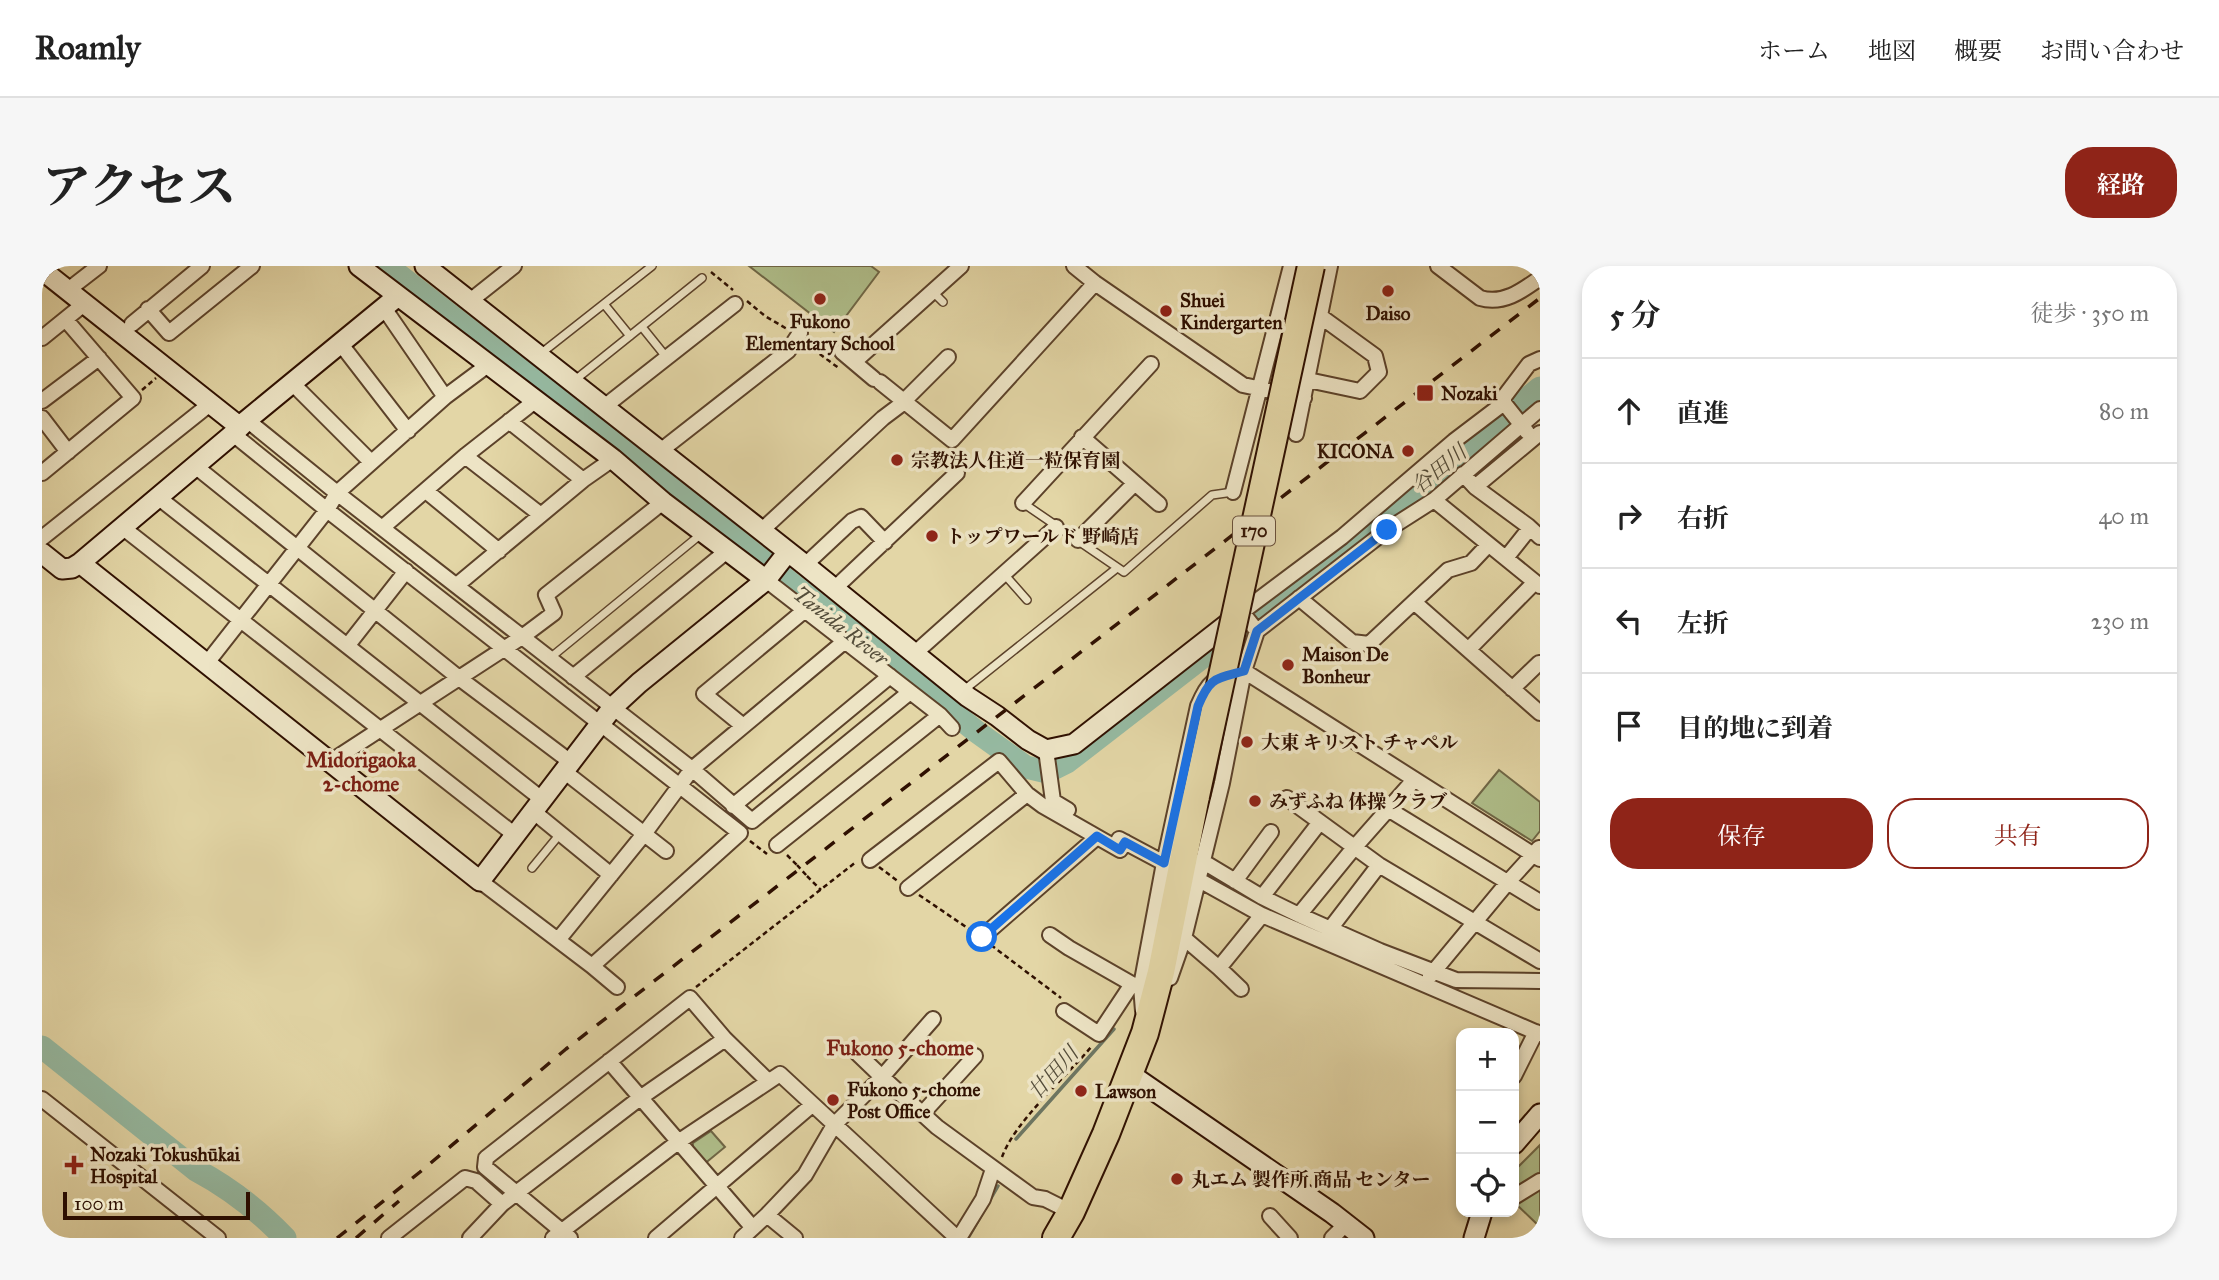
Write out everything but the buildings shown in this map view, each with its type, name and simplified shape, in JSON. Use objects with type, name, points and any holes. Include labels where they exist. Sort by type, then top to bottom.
[{"type":"highway","name":"170","points":[[1056,1238],[1071,1212],[1106,1134],[1145,1033],[1161,972],[1196,796],[1311,266]]},
{"type":"street","points":[[68,290],[99,266]]},
{"type":"street","points":[[132,324],[202,266]]},
{"type":"street","points":[[148,309],[169,334],[252,266]]},
{"type":"street","points":[[359,266],[391,302],[445,397]]},
{"type":"street","points":[[425,266],[962,692],[1046,750],[1074,744],[1342,537],[1454,440],[1512,413],[1540,409]]},
{"type":"street","points":[[470,301],[514,266]]},
{"type":"street","points":[[854,362],[938,297],[961,266]]},
{"type":"street","points":[[1074,266],[1242,386],[1304,398]]},
{"type":"street","points":[[1233,492],[1291,266]]},
{"type":"street","points":[[1296,434],[1331,266]]},
{"type":"street","points":[[1438,266],[1486,300],[1504,299],[1540,278]]},
{"type":"street","points":[[43,273],[240,427],[337,493],[457,585],[692,769],[752,821],[910,692]]},
{"type":"street","points":[[842,352],[877,380],[894,410],[952,440],[1095,283]]},
{"type":"street","points":[[604,407],[738,298]]},
{"type":"street","points":[[42,553],[62,569],[80,564],[391,302]]},
{"type":"street","points":[[391,302],[488,365],[613,459],[663,502],[940,715],[952,728]]},
{"type":"street","points":[[42,338],[84,304]]},
{"type":"street","points":[[1308,380],[1360,391],[1379,372],[1375,356],[1320,316]]},
{"type":"street","points":[[42,473],[133,398],[66,320]]},
{"type":"street","points":[[659,452],[788,351],[799,335]]},
{"type":"street","points":[[340,343],[408,431]]},
{"type":"street","points":[[761,531],[948,357]]},
{"type":"street","points":[[42,401],[99,358]]},
{"type":"street","points":[[1475,487],[1536,436],[1512,413],[1504,397],[1529,364],[1540,359]]},
{"type":"street","points":[[1023,503],[1151,364]]},
{"type":"street","points":[[207,663],[327,510],[337,493],[445,397],[488,365]]},
{"type":"street","points":[[292,383],[371,462]]},
{"type":"street","points":[[382,528],[465,456],[536,401]]},
{"type":"street","points":[[42,537],[210,404]]},
{"type":"street","points":[[1145,1033],[1174,968],[1184,938],[1222,783],[1244,671],[1257,631],[1387,530],[1434,500],[1464,474],[1512,413]]},
{"type":"street","points":[[42,418],[68,452]]},
{"type":"street","points":[[509,421],[583,480]]},
{"type":"street","points":[[240,427],[327,510],[740,833],[592,966]]},
{"type":"street","points":[[1082,437],[1159,504]]},
{"type":"street","points":[[465,456],[541,515]]},
{"type":"street","points":[[457,585],[583,480],[613,459]]},
{"type":"street","points":[[195,466],[376,609],[666,851]]},
{"type":"street","points":[[834,589],[957,473]]},
{"type":"street","points":[[1464,474],[1475,487],[1532,531]]},
{"type":"street","points":[[1078,540],[1135,482]]},
{"type":"street","points":[[426,491],[499,551]]},
{"type":"street","points":[[159,498],[421,703],[539,806],[561,834],[611,875]]},
{"type":"street","points":[[1434,500],[1537,584],[1469,649]]},
{"type":"street","points":[[330,762],[522,637],[554,613],[546,595],[663,502]]},
{"type":"street","points":[[1506,558],[1532,531],[1540,516]]},
{"type":"street","points":[[805,565],[852,521],[862,517],[885,541]]},
{"type":"street","points":[[122,527],[515,835]]},
{"type":"street","points":[[914,654],[1056,527]]},
{"type":"street","points":[[1299,598],[1352,642],[1369,644],[1448,570],[1471,563],[1488,545]]},
{"type":"street","points":[[573,677],[727,551]]},
{"type":"street","points":[[480,881],[613,707],[647,676],[766,580],[787,553]]},
{"type":"street","points":[[80,564],[617,987]]},
{"type":"street","points":[[348,645],[406,571]]},
{"type":"street","points":[[1414,602],[1540,713]]},
{"type":"street","points":[[743,725],[704,694],[805,610]]},
{"type":"street","points":[[1242,612],[1257,631]]},
{"type":"street","points":[[558,940],[644,834],[692,769],[845,641]]},
{"type":"street","points":[[1512,689],[1540,664]]},
{"type":"street","points":[[1145,1033],[1137,985],[1198,706],[1205,688],[1216,678],[1244,671],[1414,780],[1538,854],[1508,882],[1429,977]]},
{"type":"street","points":[[733,806],[890,677]]},
{"type":"street","points":[[777,845],[940,715]]},
{"type":"street","points":[[1046,750],[1054,802],[1164,863]]},
{"type":"street","points":[[870,860],[999,761],[1027,794],[1043,806],[1120,850],[1125,842]]},
{"type":"street","points":[[1299,915],[1354,847],[1414,780]]},
{"type":"street","points":[[908,888],[1027,794]]},
{"type":"street","points":[[1287,799],[1379,865],[1540,961]]},
{"type":"street","points":[[1388,809],[1540,902]]},
{"type":"street","points":[[1262,897],[1320,822]]},
{"type":"street","points":[[1235,881],[1271,832]]},
{"type":"street","points":[[982,937],[1097,836]]},
{"type":"street","points":[[1202,861],[1262,897],[1538,1033],[1519,1067]]},
{"type":"street","points":[[1330,929],[1379,865]]},
{"type":"street","points":[[1199,880],[1262,915],[1429,977],[1540,981]]},
{"type":"street","points":[[1219,968],[1262,915]]},
{"type":"street","points":[[1050,935],[1137,985]]},
{"type":"street","points":[[1184,938],[1241,989]]},
{"type":"street","points":[[1064,1011],[1100,1034],[1137,985]]},
{"type":"street","points":[[768,1080],[725,1039],[690,998],[486,1158],[485,1167],[561,1235],[678,1142],[780,1074],[958,1238],[983,1199],[993,1169]]},
{"type":"street","points":[[610,1061],[715,1186],[747,1233],[804,1175],[834,1125],[882,1077],[933,1019]]},
{"type":"street","points":[[470,1238],[502,1204],[640,1098],[725,1039]]},
{"type":"street","points":[[857,1053],[922,1114],[993,1169],[1033,1198],[1045,1199],[1071,1212]]},
{"type":"street","points":[[922,1114],[975,1056]]},
{"type":"street","points":[[1130,1074],[1339,1231],[1364,1238]]},
{"type":"street","points":[[42,1099],[218,1238]]},
{"type":"street","points":[[656,1238],[812,1105]]},
{"type":"street","points":[[1519,1138],[1540,1114]]},
{"type":"street","points":[[389,1238],[465,1178],[476,1181],[502,1204]]},
{"type":"street","points":[[1519,1194],[1540,1181]]},
{"type":"street","points":[[767,1215],[795,1238]]},
{"type":"street","points":[[1270,1216],[1290,1238]]},
{"type":"street","points":[[1474,1238],[1483,1217]]},
{"type":"lane","points":[[538,356],[652,266]]},
{"type":"lane","points":[[572,383],[702,278]]},
{"type":"lane","points":[[604,304],[630,336]]},
{"type":"lane","points":[[642,327],[667,358]]},
{"type":"lane","points":[[1023,503],[1124,572],[1212,495],[1233,492]]},
{"type":"lane","points":[[550,659],[703,533]]},
{"type":"lane","points":[[962,692],[1117,568]]},
{"type":"lane","points":[[1004,574],[1027,600]]},
{"type":"lane","points":[[532,868],[561,834]]},
{"type":"path","points":[[710,271],[738,298],[799,335]]},
{"type":"path","points":[[133,398],[166,369]]},
{"type":"path","points":[[740,833],[770,856],[777,845]]},
{"type":"path","points":[[690,998],[691,991],[863,857],[870,860]]},
{"type":"path","points":[[797,865],[821,890]]},
{"type":"path","points":[[993,1169],[1018,1129],[1100,1034]]},
{"type":"green space","points":[[749,266],[871,266],[879,272],[834,332]]},
{"type":"green space","points":[[1499,770],[1540,802],[1540,831],[1532,841],[1472,803]]},
{"type":"green space","points":[[711,1131],[725,1147],[703,1165],[692,1152],[693,1143]]},
{"type":"green space","points":[[1540,1145],[1540,1227],[1519,1207],[1519,1166]]},
{"type":"waterway","name":"Tanida River","points":[[387,266],[634,458],[977,732],[1026,767],[1047,772],[1067,762],[1306,577],[1540,388]]},
{"type":"waterway","name":"廿田川","points":[[1016,1139],[1114,1029]]},
{"type":"waterway","points":[[42,1047],[196,1170],[243,1201],[285,1238]]},
{"type":"waterway","name":"廿田川","points":[[968,1238],[998,1186]]},
{"type":"railway","points":[[337,1238],[566,1049],[1540,298]]},
{"type":"railway","points":[[356,1238],[399,1201]]},
{"type":"place","name":"Daiso","points":[[1388,291]]},
{"type":"place","name":"Fukono Elementary School","points":[[820,299]]},
{"type":"place","name":"Shuei Kindergarten","points":[[1166,311]]},
{"type":"place","name":"Nozaki","points":[[1425,393]]},
{"type":"place","name":"KICONA","points":[[1408,451]]},
{"type":"place","name":"宗教法人住道一粒保育園","points":[[897,460]]},
{"type":"place","name":"トップワールド 野崎店","points":[[932,536]]},
{"type":"place","name":"Maison De Bonheur","points":[[1288,665]]},
{"type":"place","name":"大東 キリスト チャペル","points":[[1247,742]]},
{"type":"place","name":"みずふね 体操 クラブ","points":[[1255,801]]},
{"type":"place","name":"Lawson","points":[[1081,1091]]},
{"type":"place","name":"Fukono 5-chome Post Office","points":[[833,1100]]},
{"type":"place","name":"Nozaki Tokushūkai Hospital","points":[[74,1165]]},
{"type":"place","name":"丸エム 製作所 商品 センター","points":[[1177,1179]]},
{"type":"district","name":"Midorigaoka 2-chome","points":[[361,772]]},
{"type":"district","name":"Fukono 5-chome","points":[[900,1048]]},
{"type":"route","points":[[982,937],[1097,836],[1120,850],[1125,842],[1164,863],[1198,706],[1205,688],[1216,678],[1244,671],[1257,631],[1387,530]]},
{"type":"water label","name":"谷田川","points":[[1439,469]]}]
